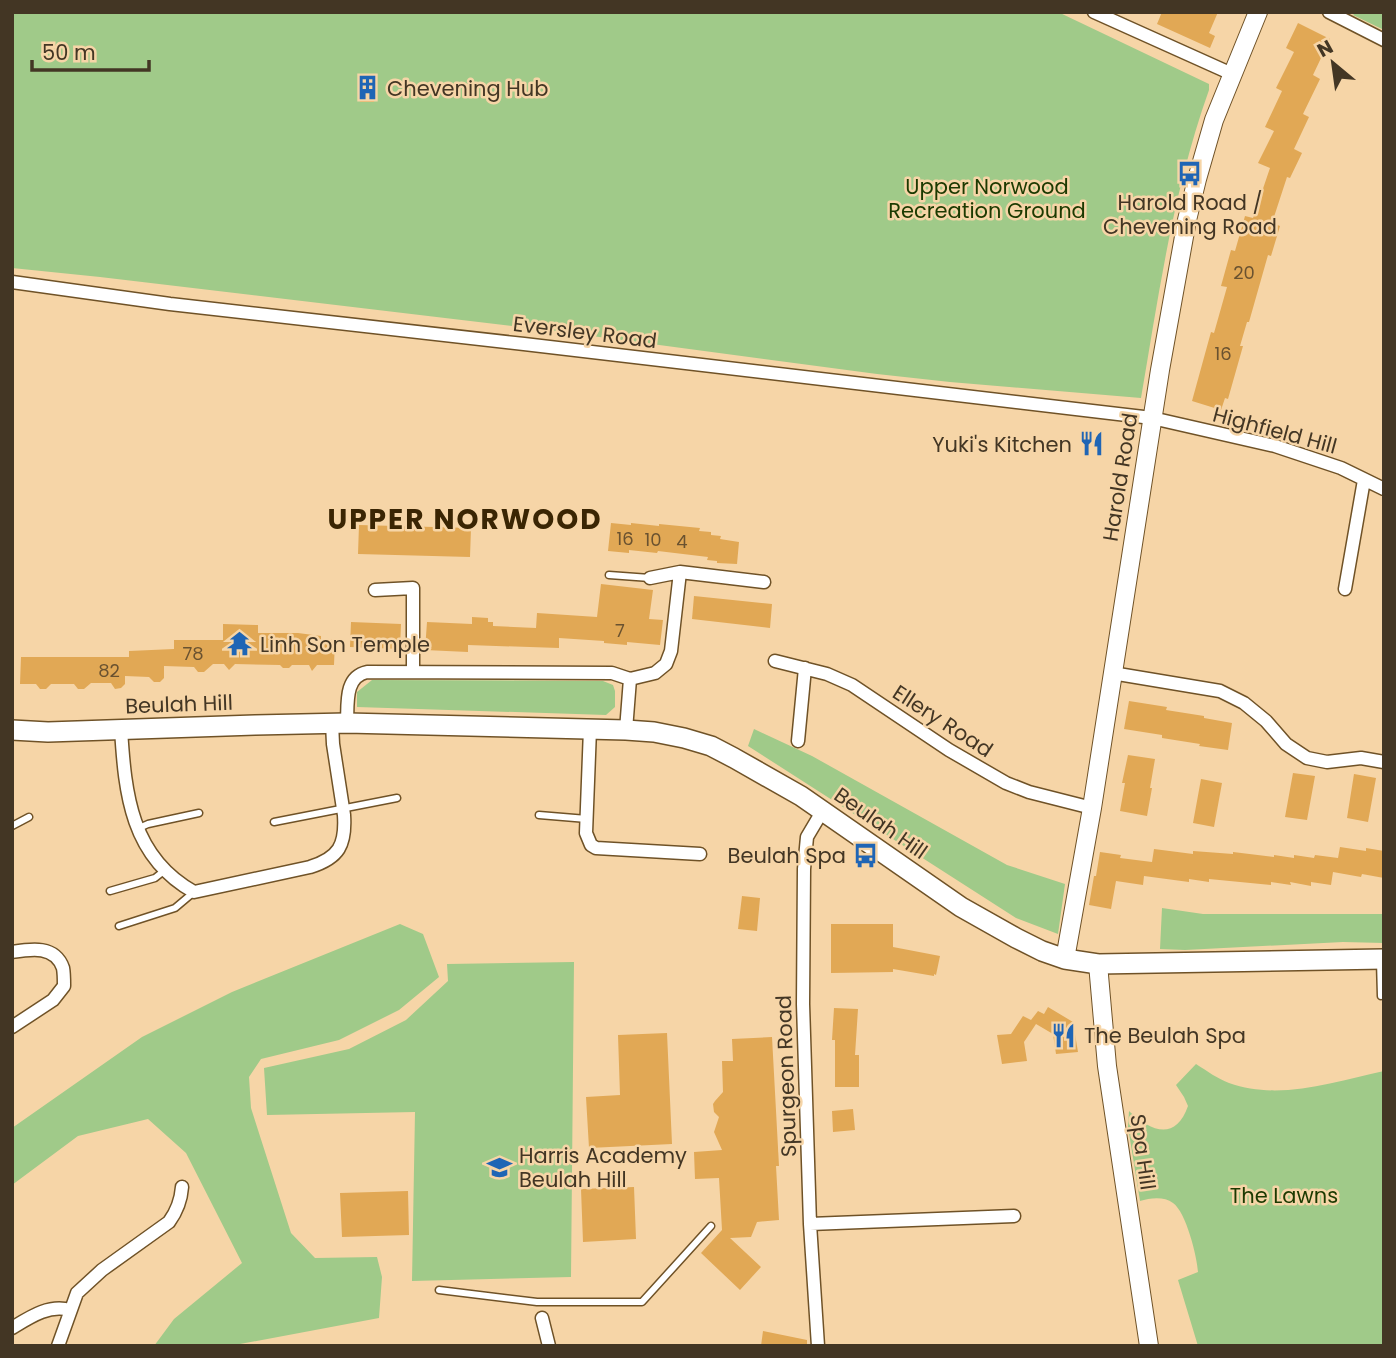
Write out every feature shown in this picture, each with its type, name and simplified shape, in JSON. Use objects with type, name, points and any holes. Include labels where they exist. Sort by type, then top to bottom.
[{"type":"main road","name":"Beulah Hill","points":[[12,730],[48,732],[340,723],[654,732],[711,746],[765,774],[823,810],[961,907],[1042,951],[1098,964],[1382,959]]},
{"type":"street","points":[[1094,12],[1232,74]]},
{"type":"street","name":"Harold Road","points":[[1065,958],[1092,808],[1160,370],[1196,179],[1214,120],[1258,12]]},
{"type":"street","points":[[1329,12],[1384,40]]},
{"type":"street","name":"Eversley Road","points":[[12,282],[170,304],[1152,418]]},
{"type":"street","name":"Highfield Hill","points":[[1152,418],[1275,446],[1321,460],[1384,489]]},
{"type":"street","points":[[1345,589],[1364,480]]},
{"type":"street","points":[[121,729],[126,789],[137,829],[153,858],[180,883],[194,892],[322,864],[334,857],[341,848],[345,826],[333,744],[354,678],[367,672],[612,673],[630,679],[655,673],[666,664],[671,652],[680,572]]},
{"type":"street","points":[[650,578],[680,572],[764,582]]},
{"type":"street","points":[[375,590],[413,589],[413,672]]},
{"type":"street","name":"Ellery Road","points":[[775,660],[827,674],[852,685],[949,750],[1006,783],[1029,792],[1092,808]]},
{"type":"street","points":[[798,741],[806,668]]},
{"type":"street","points":[[1112,673],[1220,691],[1244,703],[1266,721],[1286,744],[1307,758],[1327,762],[1361,758],[1384,762]]},
{"type":"street","points":[[626,730],[630,679]]},
{"type":"street","points":[[590,729],[586,833],[591,845],[596,848],[700,854]]},
{"type":"street","name":"Spurgeon Road","points":[[818,1346],[810,1224],[803,1004],[804,869],[807,837],[823,810]]},
{"type":"street","points":[[12,951],[40,948],[55,957],[63,968],[64,986],[52,1000],[12,1027]]},
{"type":"street","name":"Spa Hill","points":[[1098,964],[1107,1066],[1149,1346]]},
{"type":"street","points":[[58,1346],[78,1293],[121,1256],[169,1222],[180,1204],[182,1187]]},
{"type":"street","points":[[810,1224],[1014,1216]]},
{"type":"street","points":[[12,1328],[52,1308],[70,1310]]},
{"type":"street","points":[[542,1318],[549,1346]]},
{"type":"lane","points":[[609,575],[650,578]]},
{"type":"lane","points":[[274,822],[397,797]]},
{"type":"lane","points":[[137,829],[199,813]]},
{"type":"lane","points":[[539,815],[587,819]]},
{"type":"lane","points":[[12,826],[29,817]]},
{"type":"lane","points":[[110,891],[155,878],[165,870]]},
{"type":"lane","points":[[119,926],[174,908],[194,892]]},
{"type":"lane","points":[[1381,996],[1382,959]]},
{"type":"lane","points":[[439,1290],[537,1302],[642,1302],[712,1226]]},
{"type":"lane","points":[[537,1302],[542,1318]]},
{"type":"green space","name":"Upper Norwood Recreation Ground","points":[[12,12],[1058,12],[1209,84],[1209,90],[1176,204],[1141,398],[877,374],[562,332],[12,268]]},
{"type":"green space","points":[[1356,12],[1384,12],[1384,30],[1353,15]]},
{"type":"green space","points":[[372,680],[603,681],[613,685],[615,707],[606,715],[357,707],[357,692]]},
{"type":"green space","points":[[754,729],[812,756],[1007,865],[1065,884],[1058,934],[1016,918],[748,746]]},
{"type":"green space","points":[[1162,908],[1203,914],[1384,914],[1384,943],[1160,949]]},
{"type":"green space","points":[[400,924],[423,934],[439,977],[399,1010],[339,1040],[261,1059],[249,1077],[251,1108],[291,1233],[315,1258],[377,1257],[382,1277],[379,1318],[240,1344],[154,1346],[174,1319],[242,1263],[186,1153],[148,1119],[78,1136],[12,1185],[12,1128],[142,1037],[232,992]]},
{"type":"green space","points":[[574,962],[571,1277],[412,1281],[415,1112],[267,1115],[264,1068],[349,1049],[406,1020],[448,981],[447,964]]},
{"type":"green space","name":"The Lawns","points":[[1196,1064],[1229,1083],[1267,1090],[1307,1088],[1384,1071],[1384,1346],[1198,1346],[1178,1280],[1198,1272],[1190,1235],[1182,1215],[1173,1203],[1161,1198],[1140,1201],[1128,1127],[1129,1111],[1154,1128],[1162,1130],[1177,1124],[1188,1106],[1176,1085]]},
{"type":"building","points":[[1162,12],[1218,12],[1209,33],[1215,36],[1210,48],[1157,24]]},
{"type":"building","points":[[1298,23],[1330,39],[1313,75],[1320,79],[1303,114],[1309,117],[1294,149],[1302,153],[1290,178],[1287,177],[1272,223],[1280,226],[1247,322],[1228,399],[1225,398],[1221,410],[1192,401],[1227,287],[1221,286],[1231,250],[1235,251],[1245,216],[1253,218],[1270,168],[1258,163],[1274,131],[1265,127],[1282,91],[1276,88],[1294,52],[1286,48]]},
{"type":"building","name":"Chevening Hub","points":[[360,75],[374,75],[374,102],[360,102]]},
{"type":"building","points":[[611,523],[700,528],[699,531],[721,536],[720,539],[739,542],[737,564],[717,563],[707,560],[708,557],[658,551],[608,551]]},
{"type":"building","points":[[359,525],[471,528],[470,557],[358,554]]},
{"type":"building","points":[[601,584],[653,590],[649,619],[663,620],[660,645],[627,642],[627,645],[559,638],[559,648],[468,645],[468,652],[425,650],[427,622],[472,624],[472,617],[488,618],[488,622],[493,622],[493,626],[536,628],[537,613],[597,617]]},
{"type":"building","points":[[694,596],[772,604],[770,628],[692,619]]},
{"type":"building","points":[[351,622],[401,624],[400,649],[350,647]]},
{"type":"building","points":[[223,624],[258,625],[258,633],[298,633],[335,640],[334,665],[317,665],[312,671],[309,665],[283,668],[280,665],[235,664],[229,670],[224,664],[213,664],[204,672],[198,672],[194,667],[164,666],[164,678],[160,682],[154,682],[149,677],[125,676],[125,684],[115,689],[111,683],[91,683],[84,689],[78,689],[74,684],[51,684],[46,689],[40,689],[36,684],[20,684],[21,657],[129,657],[129,651],[174,649],[174,640],[223,640]]},
{"type":"building","points":[[1129,701],[1232,723],[1228,750],[1124,729]]},
{"type":"building","points":[[1128,755],[1155,759],[1147,816],[1120,811]]},
{"type":"building","points":[[1293,773],[1315,776],[1307,820],[1285,817]]},
{"type":"building","points":[[1354,774],[1376,778],[1368,822],[1347,818]]},
{"type":"building","points":[[1201,779],[1222,783],[1214,827],[1193,823]]},
{"type":"building","points":[[1340,847],[1384,851],[1384,878],[1333,872],[1331,885],[1311,882],[1311,886],[1290,882],[1291,885],[1271,882],[1271,885],[1209,879],[1209,882],[1189,879],[1189,882],[1144,876],[1143,885],[1116,881],[1111,909],[1089,905],[1100,852],[1121,855],[1120,858],[1152,862],[1154,849],[1193,854],[1193,851],[1233,852],[1274,857],[1294,858],[1294,855],[1314,858],[1315,855],[1338,858]]},
{"type":"building","points":[[742,896],[760,898],[757,931],[738,929]]},
{"type":"building","points":[[831,924],[893,924],[893,947],[940,956],[936,975],[893,969],[893,972],[831,973]]},
{"type":"building","name":"The Beulah Spa","points":[[1048,1007],[1073,1022],[1078,1052],[1056,1054],[1053,1034],[1036,1024],[1024,1042],[1027,1061],[1002,1064],[997,1035],[1011,1034],[1023,1016],[1031,1020],[1038,1011],[1044,1014]]},
{"type":"building","points":[[834,1008],[858,1009],[855,1055],[859,1055],[859,1087],[835,1087],[835,1040],[832,1040]]},
{"type":"building","points":[[667,1033],[672,1144],[589,1148],[586,1097],[620,1095],[618,1035]]},
{"type":"building","points":[[772,1037],[779,1220],[757,1222],[751,1237],[730,1238],[761,1267],[740,1290],[701,1253],[722,1230],[719,1178],[695,1179],[694,1152],[722,1150],[714,1132],[719,1117],[714,1112],[713,1104],[723,1092],[722,1061],[733,1061],[732,1039]]},
{"type":"building","points":[[853,1109],[855,1130],[833,1132],[832,1111]]},
{"type":"building","points":[[634,1187],[636,1239],[583,1242],[581,1189]]},
{"type":"building","points":[[408,1191],[409,1235],[342,1237],[340,1193]]},
{"type":"building","points":[[763,1331],[807,1340],[807,1346],[761,1346]]},
{"type":"place","name":"Chevening Hub","points":[[367,88]]},
{"type":"place","name":"Harold Road / Chevening Road","points":[[1190,173]]},
{"type":"place","name":"Yuki's Kitchen","points":[[1092,444]]},
{"type":"place","name":"Linh Son Temple","points":[[240,644]]},
{"type":"place","name":"Beulah Spa","points":[[866,855]]},
{"type":"place","name":"The Beulah Spa","points":[[1064,1035]]},
{"type":"place","name":"Harris Academy Beulah Hill","points":[[499,1167]]},
{"type":"district","name":"UPPER NORWOOD","points":[[465,519]]}]
